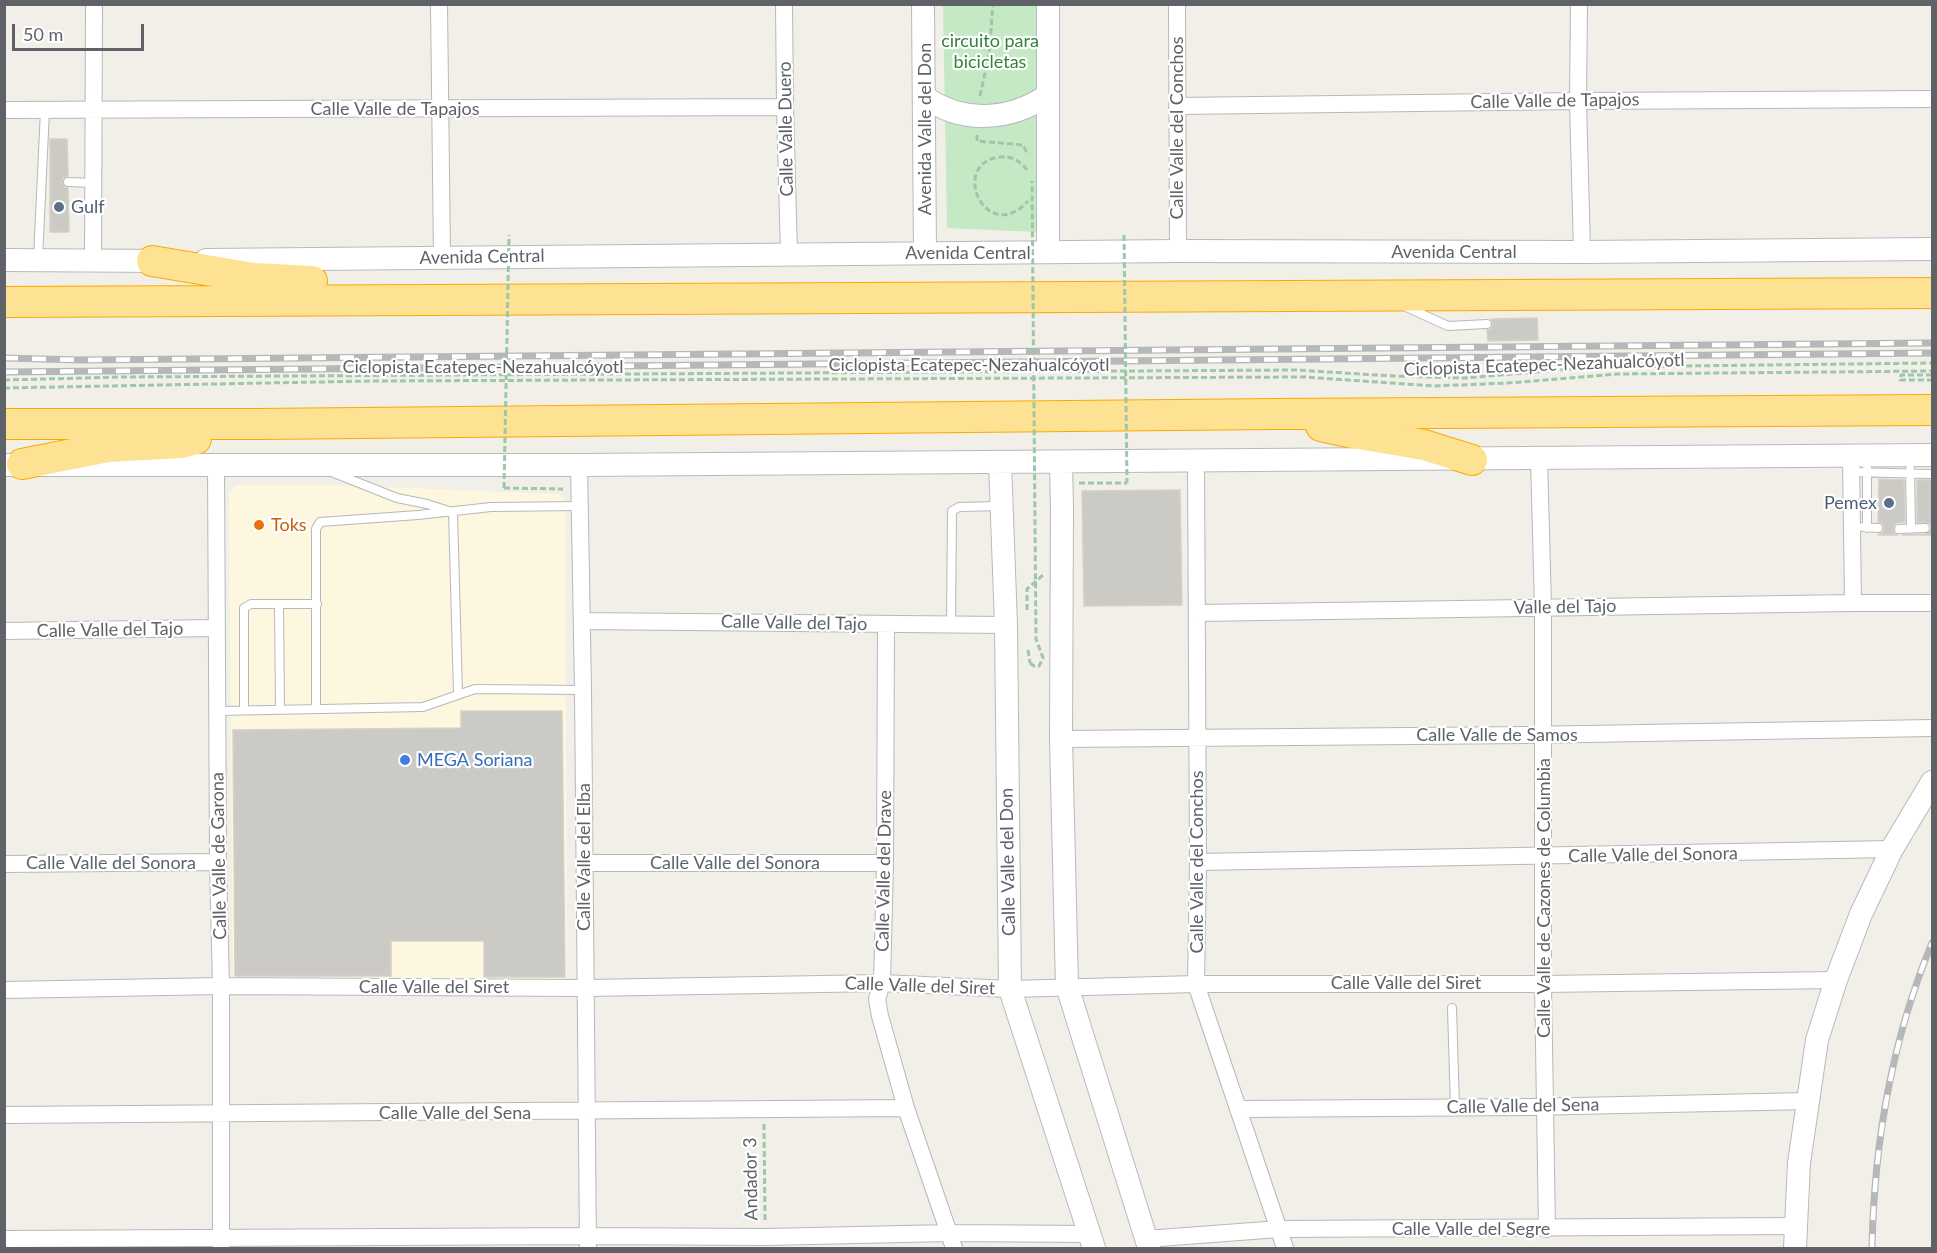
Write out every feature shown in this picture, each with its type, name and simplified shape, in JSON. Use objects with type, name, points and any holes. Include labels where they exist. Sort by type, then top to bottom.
[{"type":"highway","points":[[152,261],[254,278],[378,284],[467,298]]},
{"type":"highway","points":[[4,302],[467,298],[1932,293]]},
{"type":"highway","points":[[4,423],[257,424],[1932,410]]},
{"type":"highway","points":[[1856,412],[1932,429]]},
{"type":"highway","points":[[1274,414],[1353,434],[1424,445],[1472,460]]},
{"type":"highway","points":[[13,465],[108,447],[181,443],[257,424]]},
{"type":"main road","name":"Avenida Valle del Don","points":[[923,4],[925,253]]},
{"type":"main road","points":[[1048,4],[1047,95],[1040,179],[1048,252]]},
{"type":"main road","points":[[925,97],[938,106],[984,117],[1012,113],[1033,105],[1047,95]]},
{"type":"main road","name":"Avenida Central","points":[[4,260],[152,261],[1178,251],[1582,252],[1932,249]]},
{"type":"main road","points":[[13,465],[999,462],[1062,472],[1196,461],[1539,459],[1909,465],[1932,455]]},
{"type":"main road","name":"Calle Valle del Don","points":[[999,462],[1006,625],[1010,989],[1092,1241]]},
{"type":"main road","points":[[1062,472],[1060,739],[1067,986],[1147,1244]]},
{"type":"main road","points":[[1795,1248],[1799,1163],[1817,1040],[1836,980],[1861,914],[1892,849],[1932,782]]},
{"type":"street","points":[[93,259],[94,4]]},
{"type":"street","points":[[439,4],[442,257]]},
{"type":"street","name":"Calle Valle Duero","points":[[784,4],[789,254]]},
{"type":"street","name":"Calle Valle del Conchos","points":[[1177,4],[1178,251]]},
{"type":"street","points":[[1579,4],[1578,100],[1582,252]]},
{"type":"street","name":"Calle Valle de Tapajos","points":[[1177,106],[1578,100],[1932,99]]},
{"type":"street","name":"Calle Valle de Tapajos","points":[[4,110],[785,107]]},
{"type":"street","name":"Calle Valle de Cazones de Columbia","points":[[1539,459],[1543,607],[1543,984],[1547,1229]]},
{"type":"street","name":"Calle Valle del Conchos","points":[[1196,461],[1198,862],[1196,984],[1285,1248]]},
{"type":"street","name":"Calle Valle de Garona","points":[[216,464],[218,862],[221,986],[220,1244]]},
{"type":"street","points":[[1853,603],[1860,527],[1859,464]]},
{"type":"street","name":"Calle Valle del Elba","points":[[579,465],[588,1242]]},
{"type":"street","name":"Valle del Tajo","points":[[1197,613],[1932,603]]},
{"type":"street","name":"Calle Valle del Tajo","points":[[582,621],[1006,625]]},
{"type":"street","name":"Calle Valle del Drave","points":[[886,624],[885,863],[882,983],[878,999],[880,1016],[906,1108],[952,1241]]},
{"type":"street","name":"Calle Valle del Tajo","points":[[4,631],[216,628]]},
{"type":"street","name":"Calle Valle de Samos","points":[[1060,739],[1197,736],[1543,735],[1932,728]]},
{"type":"street","name":"Calle Valle del Sonora","points":[[1198,862],[1892,849]]},
{"type":"street","name":"Calle Valle del Sonora","points":[[4,864],[218,862]]},
{"type":"street","name":"Calle Valle del Sonora","points":[[584,863],[885,863]]},
{"type":"street","name":"Calle Valle del Siret","points":[[4,990],[221,986],[586,988],[882,983],[1010,989],[1196,984],[1543,984],[1836,980]]},
{"type":"street","name":"Calle Valle del Sena","points":[[1239,1109],[1808,1101]]},
{"type":"street","name":"Calle Valle del Sena","points":[[4,1115],[906,1108]]},
{"type":"street","name":"Calle Valle del Segre","points":[[1147,1244],[1279,1230],[1796,1226]]},
{"type":"street","points":[[4,1239],[220,1244],[588,1242],[765,1236],[952,1241],[1092,1241]]},
{"type":"lane","points":[[38,260],[45,182],[45,110]]},
{"type":"lane","points":[[68,182],[93,183]]},
{"type":"lane","points":[[1382,296],[1448,326],[1487,324]]},
{"type":"lane","points":[[314,465],[397,498],[453,512]]},
{"type":"lane","points":[[1911,528],[1909,465],[1932,474]]},
{"type":"lane","points":[[316,709],[316,529],[320,522],[491,507],[581,506]]},
{"type":"lane","points":[[951,624],[952,511],[959,507],[1002,506]]},
{"type":"lane","points":[[453,512],[458,694]]},
{"type":"lane","points":[[1860,527],[1878,528]]},
{"type":"lane","points":[[1899,529],[1925,528]]},
{"type":"lane","points":[[244,710],[244,608],[251,604],[317,604]]},
{"type":"lane","points":[[279,604],[280,710]]},
{"type":"lane","points":[[218,711],[423,707],[475,689],[583,690]]},
{"type":"lane","points":[[1452,1008],[1455,1107]]},
{"type":"path","points":[[1000,157],[1017,160],[1040,179],[1020,209],[1004,215],[987,210],[976,196],[974,187],[975,178],[984,164],[1000,157]]},
{"type":"path","points":[[1027,642],[1030,663],[1039,666],[1043,658],[1036,639],[1040,179]]},
{"type":"path","points":[[509,235],[504,488],[547,489]]},
{"type":"path","points":[[1062,472],[1127,483],[1124,236]]},
{"type":"path","points":[[4,380],[169,376],[1285,370],[1464,378],[1597,367],[1932,363]]},
{"type":"path","points":[[1932,373],[1901,375],[1900,380],[1932,380]]},
{"type":"path","name":"Ciclopista Ecatepec-Nezahualcóyotl","points":[[4,388],[371,381],[1305,377],[1434,386],[1508,383],[1618,374],[1932,373]]},
{"type":"path","points":[[1027,610],[1028,589],[1042,576],[1043,566]]},
{"type":"path","name":"Andador 3","points":[[764,1108],[765,1236]]},
{"type":"shaded area","points":[[235,485],[327,485],[559,494],[565,501],[567,979],[233,980],[229,494]]},
{"type":"green space","name":"circuito para bicicletas","points":[[943,5],[1036,5],[1038,232],[947,228]]},
{"type":"building","name":"Gulf","points":[[50,139],[67,139],[68,176],[63,178],[62,182],[64,187],[68,188],[69,232],[50,232]]},
{"type":"building","points":[[1537,318],[1538,340],[1488,341],[1487,330],[1491,329],[1493,324],[1491,319]]},
{"type":"building","name":"Pemex","points":[[1879,479],[1904,480],[1905,522],[1896,523],[1893,529],[1898,535],[1878,535],[1883,532],[1884,528],[1882,523],[1878,522]]},
{"type":"building","points":[[1917,480],[1932,480],[1932,535],[1902,535],[1925,534],[1931,530],[1931,525],[1928,523],[1917,522]]},
{"type":"building","points":[[1180,490],[1182,605],[1084,606],[1082,491]]},
{"type":"building","points":[[461,711],[562,711],[565,977],[484,977],[484,941],[391,941],[391,976],[235,976],[233,730],[461,728]]},
{"type":"railway","points":[[4,358],[81,360],[1932,343]]},
{"type":"railway","points":[[4,372],[1932,353]]},
{"type":"railway","points":[[1872,1248],[1877,1170],[1888,1093],[1906,1017],[1932,943]]},
{"type":"place","name":"Gulf","points":[[59,207]]},
{"type":"place","name":"Pemex","points":[[1889,503]]},
{"type":"place","name":"Toks","points":[[259,525]]},
{"type":"place","name":"MEGA Soriana","points":[[405,760]]}]
